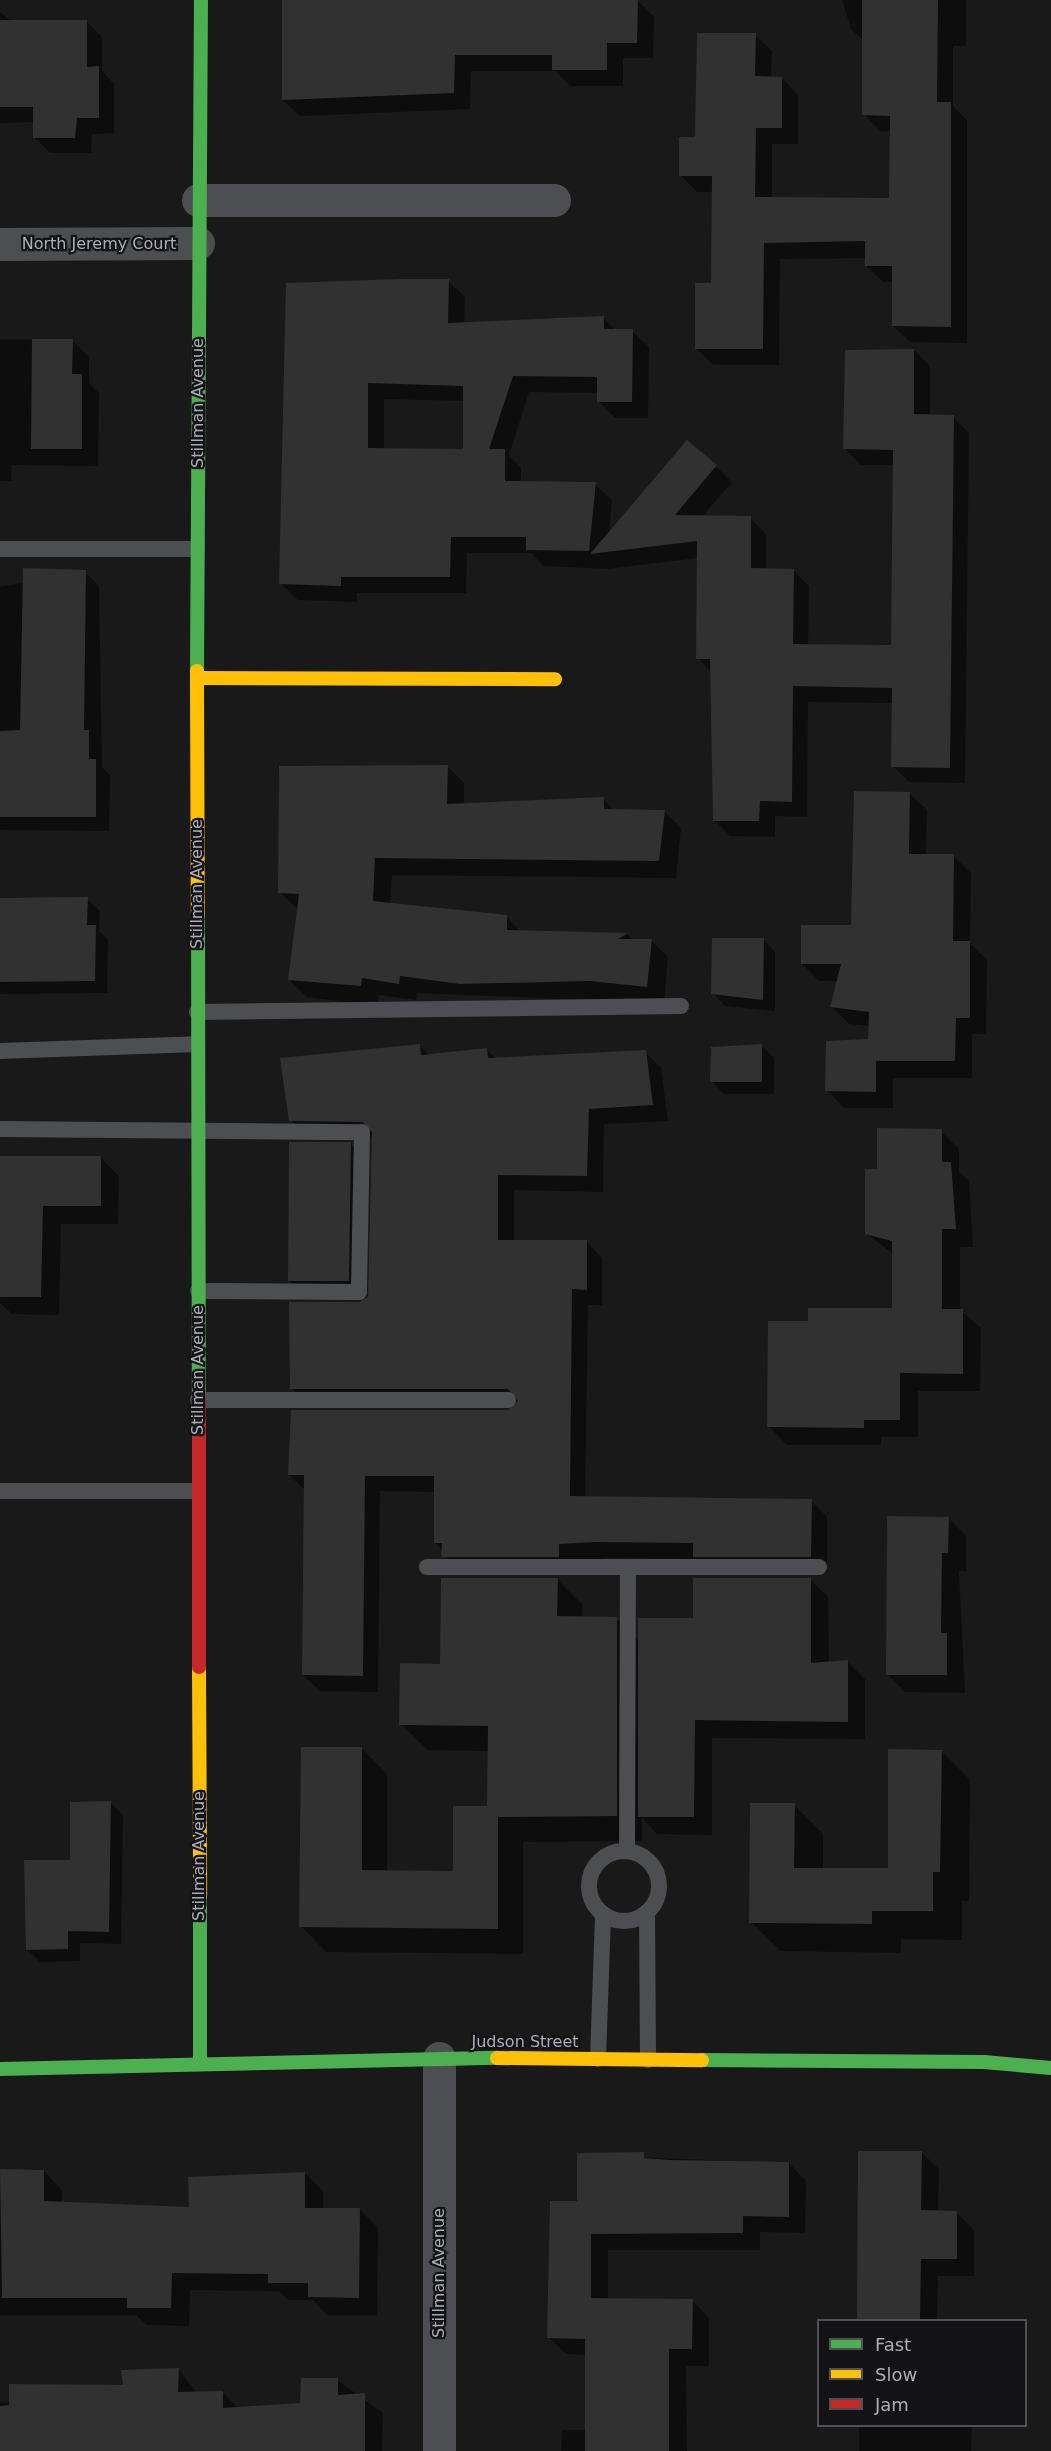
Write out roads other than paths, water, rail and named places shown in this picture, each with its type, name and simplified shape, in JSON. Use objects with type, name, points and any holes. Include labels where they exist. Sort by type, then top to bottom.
[{"type":"street","name":"Stillman Avenue","points":[[200,2062],[197,549],[201,0]]},
{"type":"street","points":[[198,200],[554,200]]},
{"type":"street","name":"North Jeremy Court","points":[[0,244],[198,243]]},
{"type":"street","points":[[197,678],[555,679]]},
{"type":"street","name":"Stillman Avenue","points":[[439,2058],[439,2451]]},
{"type":"street","name":"Judson Street","points":[[0,2068],[166,2069],[200,2062],[439,2058],[984,2062],[1051,2068]]},
{"type":"lane","points":[[0,549],[197,549]]},
{"type":"lane","points":[[197,1012],[681,1006]]},
{"type":"lane","points":[[0,1051],[197,1044]]},
{"type":"lane","points":[[0,1129],[362,1132],[359,1293],[198,1291]]},
{"type":"lane","points":[[198,1401],[508,1401]]},
{"type":"lane","points":[[0,1491],[198,1491]]},
{"type":"lane","points":[[627,1850],[628,1567]]},
{"type":"lane","points":[[427,1568],[819,1567]]},
{"type":"lane","points":[[647,1912],[625,1921],[603,1914],[590,1896],[591,1873],[605,1855],[627,1850],[648,1860],[660,1881],[647,1912],[648,2060]]},
{"type":"lane","points":[[598,2059],[603,1914]]}]
